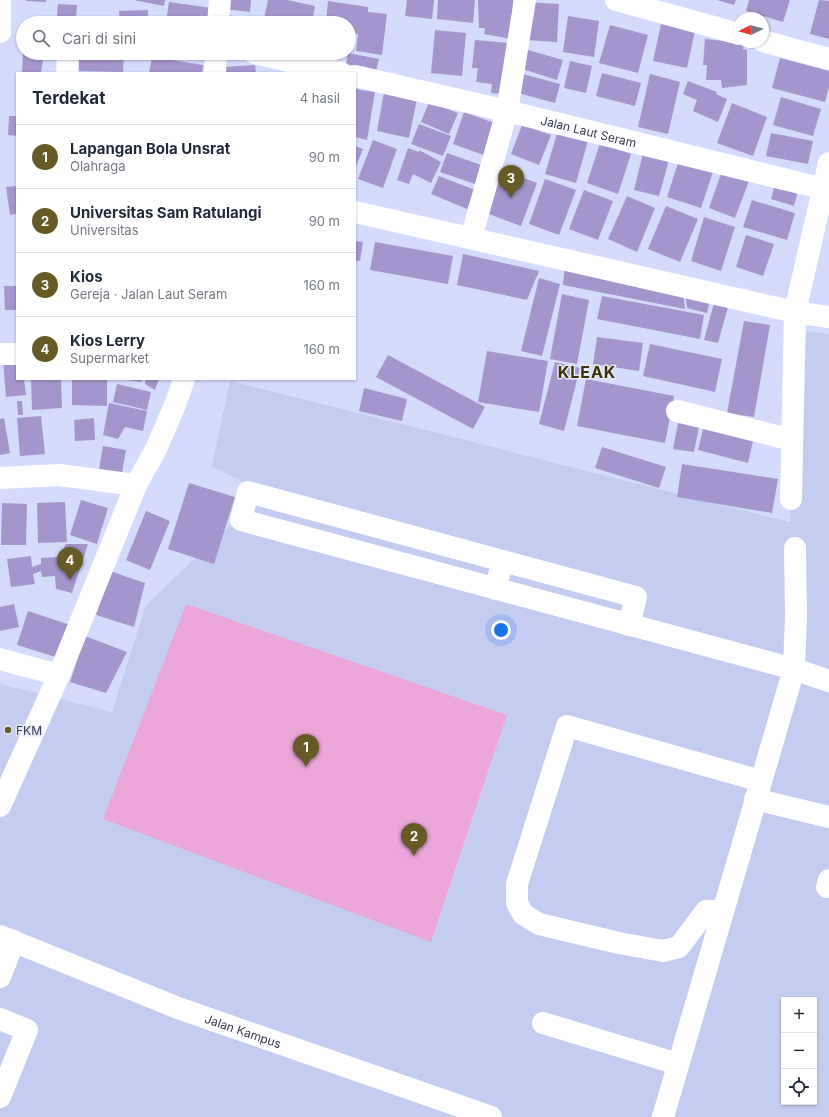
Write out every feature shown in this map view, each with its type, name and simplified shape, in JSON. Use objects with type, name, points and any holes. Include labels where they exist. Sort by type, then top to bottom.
[{"type":"street","points":[[219,16],[220,0]]},
{"type":"street","points":[[471,238],[507,111],[525,0]]},
{"type":"street","points":[[616,0],[733,32]]},
{"type":"street","points":[[0,4],[0,32]]},
{"type":"street","points":[[769,43],[829,59]]},
{"type":"street","points":[[68,60],[68,72]]},
{"type":"street","points":[[215,72],[216,60]]},
{"type":"street","points":[[284,60],[337,72]]},
{"type":"street","name":"Jalan Laut Seram","points":[[356,76],[507,111],[826,189]]},
{"type":"street","points":[[791,499],[795,312],[826,189],[829,163]]},
{"type":"street","points":[[356,212],[795,312],[829,317]]},
{"type":"street","points":[[0,354],[16,354]]},
{"type":"street","points":[[0,806],[59,675],[136,485],[156,449],[175,405],[184,380]]},
{"type":"street","points":[[677,411],[792,440]]},
{"type":"street","points":[[0,478],[59,475],[136,485]]},
{"type":"street","points":[[629,625],[636,597],[248,492],[241,520],[794,670],[829,681]]},
{"type":"street","points":[[366,554],[373,526]]},
{"type":"street","points":[[663,1117],[794,670],[796,615],[795,548]]},
{"type":"street","points":[[495,589],[503,561]]},
{"type":"street","points":[[0,659],[59,675]]},
{"type":"street","points":[[723,911],[706,910],[679,947],[664,951],[619,943],[539,924],[523,914],[517,903],[517,884],[567,726],[758,790],[829,817]]},
{"type":"street","points":[[0,977],[7,938]]},
{"type":"street","name":"Jalan Kampus","points":[[7,938],[178,1008],[490,1117]]},
{"type":"street","points":[[0,1019],[27,1030],[0,1097]]},
{"type":"street","points":[[543,1023],[678,1064]]},
{"type":"shaded area","points":[[807,331],[829,334],[829,1117],[0,1117],[0,684],[112,712],[146,605],[264,493],[212,466],[230,381],[790,522]]},
{"type":"shaded area","points":[[186,604],[507,715],[431,942],[103,819]]},
{"type":"building","points":[[46,0],[46,2],[26,1]]},
{"type":"building","points":[[134,0],[165,0],[164,6]]},
{"type":"building","points":[[224,0],[251,0],[250,12],[223,9]]},
{"type":"building","points":[[268,0],[287,0],[315,6],[313,16],[265,16]]},
{"type":"building","points":[[407,0],[434,0],[432,19],[405,16]]},
{"type":"building","points":[[438,0],[475,0],[473,23],[437,19]]},
{"type":"building","points":[[478,0],[513,0],[511,39],[484,34],[485,28],[479,28]]},
{"type":"building","points":[[717,0],[736,0],[734,5]]},
{"type":"building","points":[[749,0],[790,0],[783,22],[769,18],[769,12],[746,11]]},
{"type":"building","points":[[819,0],[829,1],[829,39],[810,34]]},
{"type":"building","points":[[328,1],[368,7],[368,12],[387,14],[382,55],[356,51],[358,34],[356,34],[356,16],[327,16]]},
{"type":"building","points":[[169,2],[211,8],[209,16],[167,16]]},
{"type":"building","points":[[526,2],[559,4],[557,42],[525,40]]},
{"type":"building","points":[[58,4],[77,5],[76,16],[57,16]]},
{"type":"building","points":[[148,10],[148,16],[119,16],[119,11]]},
{"type":"building","points":[[568,16],[599,21],[594,57],[563,52]]},
{"type":"building","points":[[661,24],[695,31],[687,68],[653,61]]},
{"type":"building","points":[[610,25],[648,35],[638,73],[599,63]]},
{"type":"building","points":[[435,30],[466,33],[462,76],[431,73]]},
{"type":"building","points":[[705,39],[733,42],[733,48],[743,48],[747,50],[747,85],[722,88],[721,80],[706,80],[707,65],[703,65]]},
{"type":"building","points":[[475,40],[509,43],[504,94],[491,93],[492,84],[476,82],[478,68],[472,68]]},
{"type":"building","points":[[528,50],[563,60],[557,80],[522,69]]},
{"type":"building","points":[[356,55],[379,59],[376,71],[346,64],[347,60],[356,60]]},
{"type":"building","points":[[780,58],[829,71],[829,87],[825,102],[772,88]]},
{"type":"building","points":[[23,60],[43,60],[41,72],[22,72]]},
{"type":"building","points":[[79,60],[124,60],[123,72],[79,71]]},
{"type":"building","points":[[151,60],[171,60],[203,65],[202,72],[149,72]]},
{"type":"building","points":[[570,61],[592,66],[586,93],[564,88]]},
{"type":"building","points":[[255,65],[256,72],[224,72],[224,67]]},
{"type":"building","points":[[602,73],[641,83],[635,106],[596,96]]},
{"type":"building","points":[[523,74],[560,84],[555,103],[518,93]]},
{"type":"building","points":[[650,74],[680,82],[668,134],[638,127]]},
{"type":"building","points":[[688,81],[717,92],[716,94],[727,99],[718,122],[693,111],[697,100],[683,94]]},
{"type":"building","points":[[356,89],[375,92],[367,140],[356,137]]},
{"type":"building","points":[[384,92],[417,99],[409,138],[377,131]]},
{"type":"building","points":[[781,97],[821,109],[813,136],[773,125]]},
{"type":"building","points":[[429,102],[458,113],[449,134],[421,122]]},
{"type":"building","points":[[732,103],[767,117],[753,156],[717,143]]},
{"type":"building","points":[[464,112],[497,124],[486,156],[453,144]]},
{"type":"building","points":[[9,116],[16,116],[16,136],[8,135]]},
{"type":"building","points":[[419,124],[451,136],[443,156],[411,144]]},
{"type":"building","points":[[522,125],[551,135],[539,165],[511,154]]},
{"type":"building","points":[[559,127],[589,137],[576,183],[545,174]]},
{"type":"building","points":[[771,133],[813,141],[808,164],[766,156]]},
{"type":"building","points":[[373,140],[397,149],[383,188],[358,179]]},
{"type":"building","points":[[600,143],[631,154],[618,194],[587,183]]},
{"type":"building","points":[[356,146],[363,149],[356,166]]},
{"type":"building","points":[[408,148],[419,152],[419,150],[441,162],[431,183],[413,174],[409,184],[397,180]]},
{"type":"building","points":[[447,153],[481,165],[475,184],[440,172]]},
{"type":"building","points":[[643,153],[669,160],[659,196],[634,190]]},
{"type":"building","points":[[679,160],[713,172],[701,208],[667,197]]},
{"type":"building","points":[[502,170],[537,183],[521,226],[486,213]]},
{"type":"building","points":[[722,171],[749,181],[735,218],[709,208]]},
{"type":"building","points":[[439,176],[475,190],[467,209],[431,194]]},
{"type":"building","points":[[545,179],[576,190],[559,235],[529,224]]},
{"type":"building","points":[[776,180],[799,187],[794,206],[771,199]]},
{"type":"building","points":[[16,186],[16,214],[10,215],[6,187]]},
{"type":"building","points":[[584,190],[613,201],[598,240],[569,229]]},
{"type":"building","points":[[627,196],[655,208],[637,252],[608,239]]},
{"type":"building","points":[[752,200],[795,213],[787,240],[743,227]]},
{"type":"building","points":[[666,206],[698,219],[680,262],[648,249]]},
{"type":"building","points":[[704,217],[735,227],[721,271],[691,261]]},
{"type":"building","points":[[746,235],[774,244],[763,276],[736,267]]},
{"type":"building","points":[[356,241],[363,242],[360,261],[356,261]]},
{"type":"building","points":[[375,242],[453,256],[448,284],[370,270]]},
{"type":"building","points":[[463,254],[539,271],[527,300],[457,285]]},
{"type":"building","points":[[565,263],[683,291],[685,309],[563,285]]},
{"type":"building","points":[[539,278],[560,284],[542,356],[521,351]]},
{"type":"building","points":[[4,286],[16,286],[16,310],[5,310]]},
{"type":"building","points":[[685,292],[710,300],[707,313],[687,308]]},
{"type":"building","points":[[562,294],[589,300],[577,364],[550,359]]},
{"type":"building","points":[[602,296],[704,315],[700,339],[597,319]]},
{"type":"building","points":[[714,303],[728,307],[718,343],[704,340]]},
{"type":"building","points":[[744,321],[770,325],[754,417],[727,413]]},
{"type":"building","points":[[597,337],[643,343],[639,371],[593,364]]},
{"type":"building","points":[[650,344],[722,359],[715,392],[643,376]]},
{"type":"building","points":[[487,351],[548,361],[539,412],[478,402]]},
{"type":"building","points":[[388,355],[485,407],[473,429],[376,377]]},
{"type":"building","points":[[16,358],[16,380],[24,380],[26,395],[6,397],[3,360]]},
{"type":"building","points":[[555,362],[580,368],[564,431],[539,424]]},
{"type":"building","points":[[586,379],[674,396],[665,443],[577,426]]},
{"type":"building","points":[[31,380],[61,380],[62,408],[32,410]]},
{"type":"building","points":[[72,380],[107,380],[107,406],[72,405]]},
{"type":"building","points":[[128,380],[142,380],[141,382]]},
{"type":"building","points":[[146,380],[159,380],[155,390],[145,384]]},
{"type":"building","points":[[117,384],[151,392],[147,410],[113,402]]},
{"type":"building","points":[[364,388],[407,399],[402,421],[359,411]]},
{"type":"building","points":[[17,401],[22,401],[23,415],[18,415]]},
{"type":"building","points":[[109,403],[147,411],[143,431],[125,427],[118,439],[103,435]]},
{"type":"building","points":[[41,416],[45,454],[20,456],[17,418]]},
{"type":"building","points":[[4,418],[10,453],[0,455],[0,419]]},
{"type":"building","points":[[94,418],[95,440],[75,441],[74,420]]},
{"type":"building","points":[[678,423],[699,427],[694,452],[673,449]]},
{"type":"building","points":[[704,425],[754,437],[748,463],[698,450]]},
{"type":"building","points":[[103,446],[126,450],[122,473],[99,469]]},
{"type":"building","points":[[602,447],[666,467],[659,488],[595,468]]},
{"type":"building","points":[[682,464],[778,479],[772,513],[677,497]]},
{"type":"building","points":[[189,483],[235,497],[214,564],[168,549]]},
{"type":"building","points":[[81,500],[108,508],[97,544],[70,535]]},
{"type":"building","points":[[65,502],[67,542],[38,543],[37,503]]},
{"type":"building","points":[[2,503],[27,504],[26,545],[1,545]]},
{"type":"building","points":[[146,511],[170,521],[150,570],[126,560]]},
{"type":"building","points":[[66,544],[88,544],[72,593],[56,589],[55,576],[42,577],[41,571],[33,574],[35,584],[11,587],[7,559],[31,556],[32,567],[41,564],[41,558],[59,557]]},
{"type":"building","points":[[110,571],[145,583],[134,627],[96,615]]},
{"type":"building","points":[[14,604],[19,627],[0,631],[0,607]]},
{"type":"building","points":[[28,611],[70,625],[59,658],[17,645]]},
{"type":"building","points":[[85,636],[127,652],[106,693],[70,682]]},
{"type":"place","name":"Kios","points":[[511,198]]},
{"type":"place","name":"Kios Lerry","points":[[70,580]]},
{"type":"place","name":"FKM","points":[[8,730]]},
{"type":"place","name":"Lapangan Bola Unsrat","points":[[306,767]]},
{"type":"place","name":"Universitas Sam Ratulangi","points":[[414,856]]},
{"type":"district","name":"KLEAK","points":[[587,372]]}]
